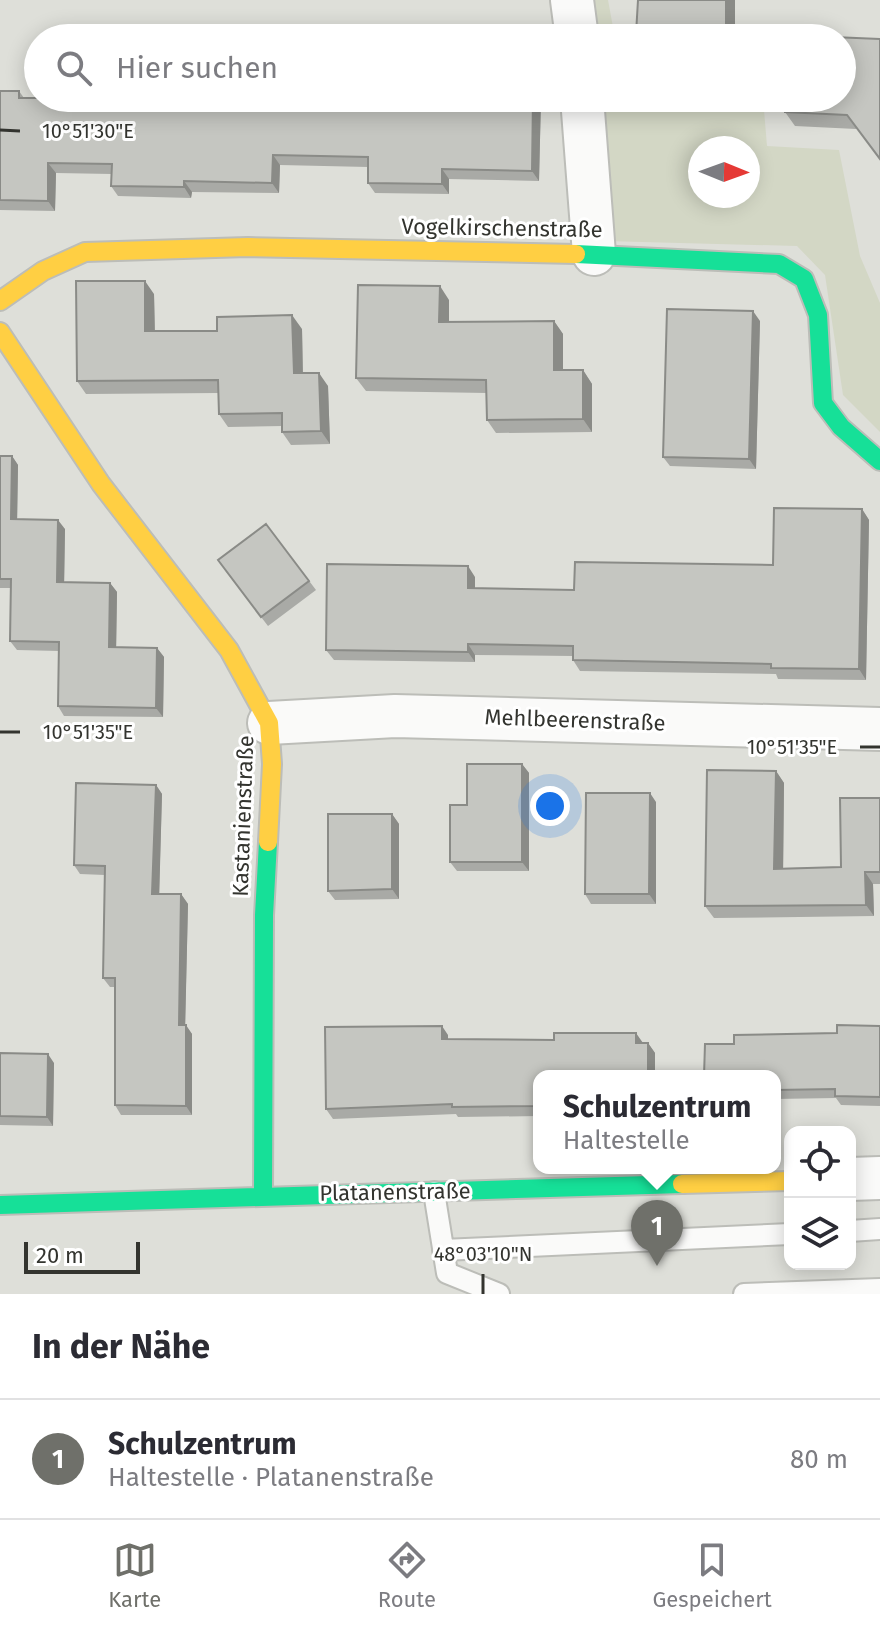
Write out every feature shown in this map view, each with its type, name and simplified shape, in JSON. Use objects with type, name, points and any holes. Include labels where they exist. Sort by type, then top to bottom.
[{"type":"street","points":[[572,0],[575,24]]},
{"type":"street","points":[[583,112],[594,254]]},
{"type":"street","name":"Vogelkirschenstraße","points":[[0,301],[43,271],[85,252],[248,247],[594,254],[779,264],[804,279],[818,315],[823,403],[841,427],[880,461]]},
{"type":"street","name":"Kastanienstraße","points":[[0,332],[101,484],[229,650],[269,723],[272,764],[264,915],[263,1194]]},
{"type":"street","name":"Mehlbeerenstraße","points":[[269,723],[395,716],[880,729]]},
{"type":"street","points":[[856,1179],[880,1178]]},
{"type":"street","name":"Platanenstraße","points":[[0,1205],[263,1194],[784,1181]]},
{"type":"lane","points":[[434,1192],[447,1273],[499,1294]]},
{"type":"lane","points":[[856,1231],[880,1229]]},
{"type":"lane","points":[[443,1250],[784,1234]]},
{"type":"lane","points":[[744,1294],[880,1289]]},
{"type":"green space","points":[[583,0],[608,0],[612,24],[586,24]]},
{"type":"green space","points":[[593,112],[764,112],[767,146],[839,150],[860,256],[880,303],[880,432],[843,395],[825,275],[797,246],[605,241]]},
{"type":"building","points":[[638,0],[726,0],[726,24],[637,24]]},
{"type":"building","points":[[856,38],[880,39],[880,159],[847,115],[785,112],[856,112]]},
{"type":"building","points":[[0,91],[19,91],[19,98],[24,98],[24,112],[533,112],[532,171],[442,169],[442,184],[368,183],[368,157],[273,155],[272,183],[184,181],[184,187],[111,186],[112,164],[48,163],[48,201],[0,200]]},
{"type":"building","points":[[76,281],[145,281],[145,331],[217,331],[217,317],[292,315],[294,373],[319,373],[321,431],[282,432],[282,413],[219,414],[218,380],[77,381]]},
{"type":"building","points":[[358,285],[440,286],[439,322],[554,321],[554,370],[583,370],[583,419],[487,420],[486,380],[356,378]]},
{"type":"building","points":[[667,309],[753,311],[749,459],[663,457]]},
{"type":"building","points":[[0,456],[12,456],[11,519],[58,520],[57,582],[110,583],[109,647],[157,648],[156,708],[58,706],[59,642],[10,641],[11,579],[0,579]]},
{"type":"building","points":[[774,508],[862,509],[859,669],[573,660],[573,646],[468,644],[468,652],[326,650],[327,564],[468,566],[468,588],[574,590],[575,562],[773,565]]},
{"type":"building","points":[[266,524],[309,581],[261,617],[218,560]]},
{"type":"building","points":[[467,764],[522,764],[522,862],[450,862],[450,805],[467,805]]},
{"type":"building","points":[[707,770],[776,771],[774,869],[841,867],[840,798],[880,798],[880,872],[865,872],[866,905],[705,906]]},
{"type":"building","points":[[76,783],[156,785],[152,894],[181,894],[179,1025],[186,1025],[186,1106],[115,1105],[115,978],[103,978],[105,866],[74,865]]},
{"type":"building","points":[[586,793],[650,793],[649,894],[585,894]]},
{"type":"building","points":[[328,814],[392,814],[392,889],[328,891]]},
{"type":"building","points":[[837,1025],[880,1026],[880,1097],[835,1096],[835,1089],[781,1090],[781,1070],[704,1070],[705,1044],[734,1044],[734,1035],[837,1033]]},
{"type":"building","points":[[442,1026],[442,1039],[554,1040],[554,1033],[636,1033],[636,1043],[648,1043],[648,1070],[533,1070],[533,1106],[452,1107],[452,1104],[326,1109],[325,1027]]},
{"type":"building","points":[[0,1053],[48,1054],[47,1117],[0,1116]]},
{"type":"traffic: fast","points":[[576,254],[779,264],[804,279],[818,315],[823,403],[841,427],[880,461]]},
{"type":"traffic: fast","points":[[263,1194],[264,915],[268,842]]},
{"type":"traffic: fast","points":[[0,1205],[682,1184]]},
{"type":"traffic: slow","points":[[0,301],[43,271],[85,252],[248,247],[576,254]]},
{"type":"traffic: slow","points":[[0,332],[101,484],[229,650],[269,723],[272,764],[268,842]]},
{"type":"traffic: slow","points":[[682,1184],[784,1181]]},
{"type":"place","name":"Schulzentrum","points":[[657,1266]]}]
